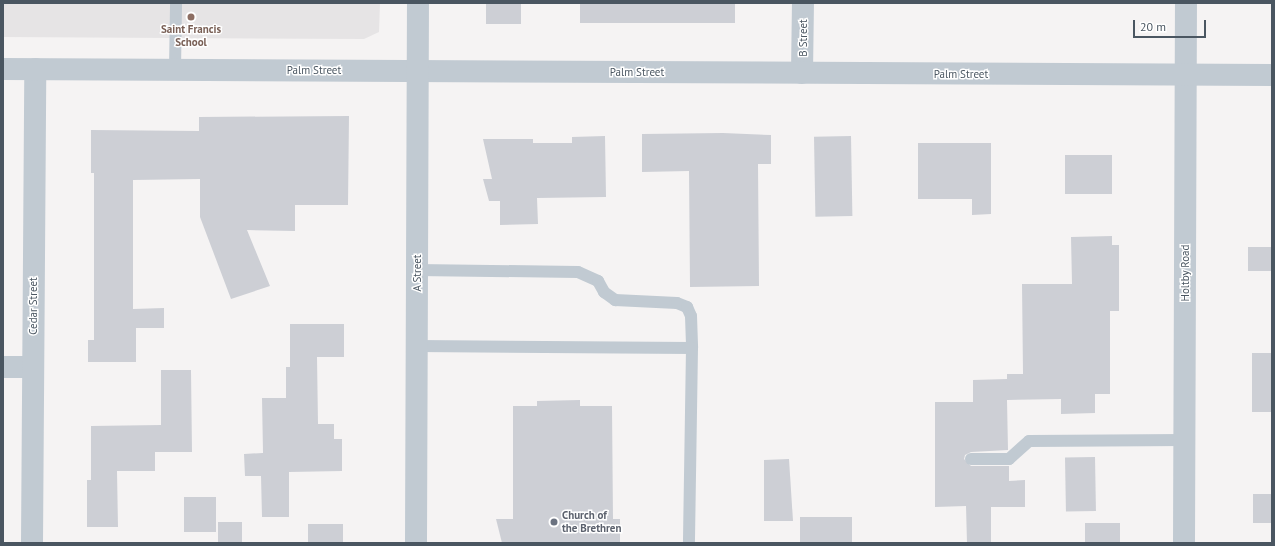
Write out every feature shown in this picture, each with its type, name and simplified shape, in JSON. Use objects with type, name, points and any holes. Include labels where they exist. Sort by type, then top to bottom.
[{"type":"street","name":"A Street","points":[[416,543],[418,3]]},
{"type":"street","name":"B Street","points":[[802,73],[803,3]]},
{"type":"street","name":"Holtby Road","points":[[1184,543],[1186,3]]},
{"type":"street","name":"Palm Street","points":[[3,69],[1272,75]]},
{"type":"street","name":"Cedar Street","points":[[32,543],[35,69]]},
{"type":"street","points":[[3,366],[33,367]]},
{"type":"lane","points":[[176,3],[176,70]]},
{"type":"lane","points":[[418,270],[578,272],[598,281],[604,292],[615,300],[677,303],[687,307],[691,316],[692,348],[689,543]]},
{"type":"lane","points":[[417,346],[692,348]]},
{"type":"lane","points":[[971,459],[1010,459],[1029,441],[1184,440]]},
{"type":"shaded area","name":"Saint Francis School","points":[[3,3],[380,3],[379,32],[364,39],[3,37]]},
{"type":"building","points":[[486,3],[521,3],[521,24],[486,24]]},
{"type":"building","points":[[580,3],[735,3],[735,23],[580,23]]},
{"type":"building","points":[[349,116],[348,205],[295,205],[295,231],[247,230],[270,286],[231,299],[200,217],[200,179],[133,180],[133,309],[164,308],[164,328],[136,328],[136,362],[88,362],[88,340],[94,340],[94,173],[91,173],[91,130],[199,131],[199,117]]},
{"type":"building","points":[[723,133],[771,135],[771,164],[758,164],[759,286],[690,287],[689,171],[642,172],[642,134]]},
{"type":"building","points":[[605,136],[606,197],[537,198],[538,224],[500,225],[500,201],[489,201],[483,179],[492,179],[483,139],[533,139],[533,143],[572,143],[572,137]]},
{"type":"building","points":[[851,136],[852,216],[815,217],[814,137]]},
{"type":"building","points":[[918,143],[991,143],[991,214],[972,215],[972,199],[918,199]]},
{"type":"building","points":[[1065,155],[1112,155],[1112,194],[1065,194]]},
{"type":"building","points":[[1112,236],[1112,245],[1119,245],[1119,311],[1110,311],[1110,394],[1095,394],[1095,413],[1061,414],[1061,399],[1007,400],[1008,450],[971,452],[965,455],[964,459],[971,466],[1009,466],[1009,481],[1025,480],[1025,507],[991,507],[991,543],[967,543],[966,506],[935,507],[935,402],[973,402],[973,380],[1007,379],[1007,374],[1023,374],[1022,284],[1072,284],[1071,237]]},
{"type":"building","points":[[1248,247],[1272,247],[1272,271],[1248,271]]},
{"type":"building","points":[[290,324],[344,324],[344,357],[317,357],[318,424],[334,424],[334,439],[342,439],[342,471],[289,472],[289,517],[262,517],[261,476],[245,476],[244,454],[263,453],[262,398],[286,398],[286,367],[290,367]]},
{"type":"building","points":[[1252,353],[1272,353],[1272,412],[1252,412]]},
{"type":"building","points":[[161,370],[191,370],[192,452],[155,452],[155,471],[117,471],[118,527],[87,527],[87,480],[91,480],[91,426],[161,425]]},
{"type":"building","points":[[580,400],[580,406],[612,406],[613,519],[620,519],[620,543],[502,543],[496,519],[513,519],[513,406],[537,406],[537,401]]},
{"type":"building","points":[[1095,457],[1096,511],[1066,512],[1065,458]]},
{"type":"building","points":[[789,459],[793,521],[764,521],[764,460]]},
{"type":"building","points":[[1253,494],[1272,494],[1272,523],[1253,523]]},
{"type":"building","points":[[184,497],[216,497],[216,532],[184,532]]},
{"type":"building","points":[[800,517],[852,517],[852,543],[800,543]]},
{"type":"building","points":[[218,522],[242,522],[242,543],[218,543]]},
{"type":"building","points":[[1085,523],[1120,523],[1120,543],[1085,543]]},
{"type":"building","points":[[308,524],[343,524],[343,543],[308,543]]},
{"type":"place","name":"Saint Francis School","points":[[191,17]]},
{"type":"place","name":"Church of the Brethren","points":[[554,522]]}]
